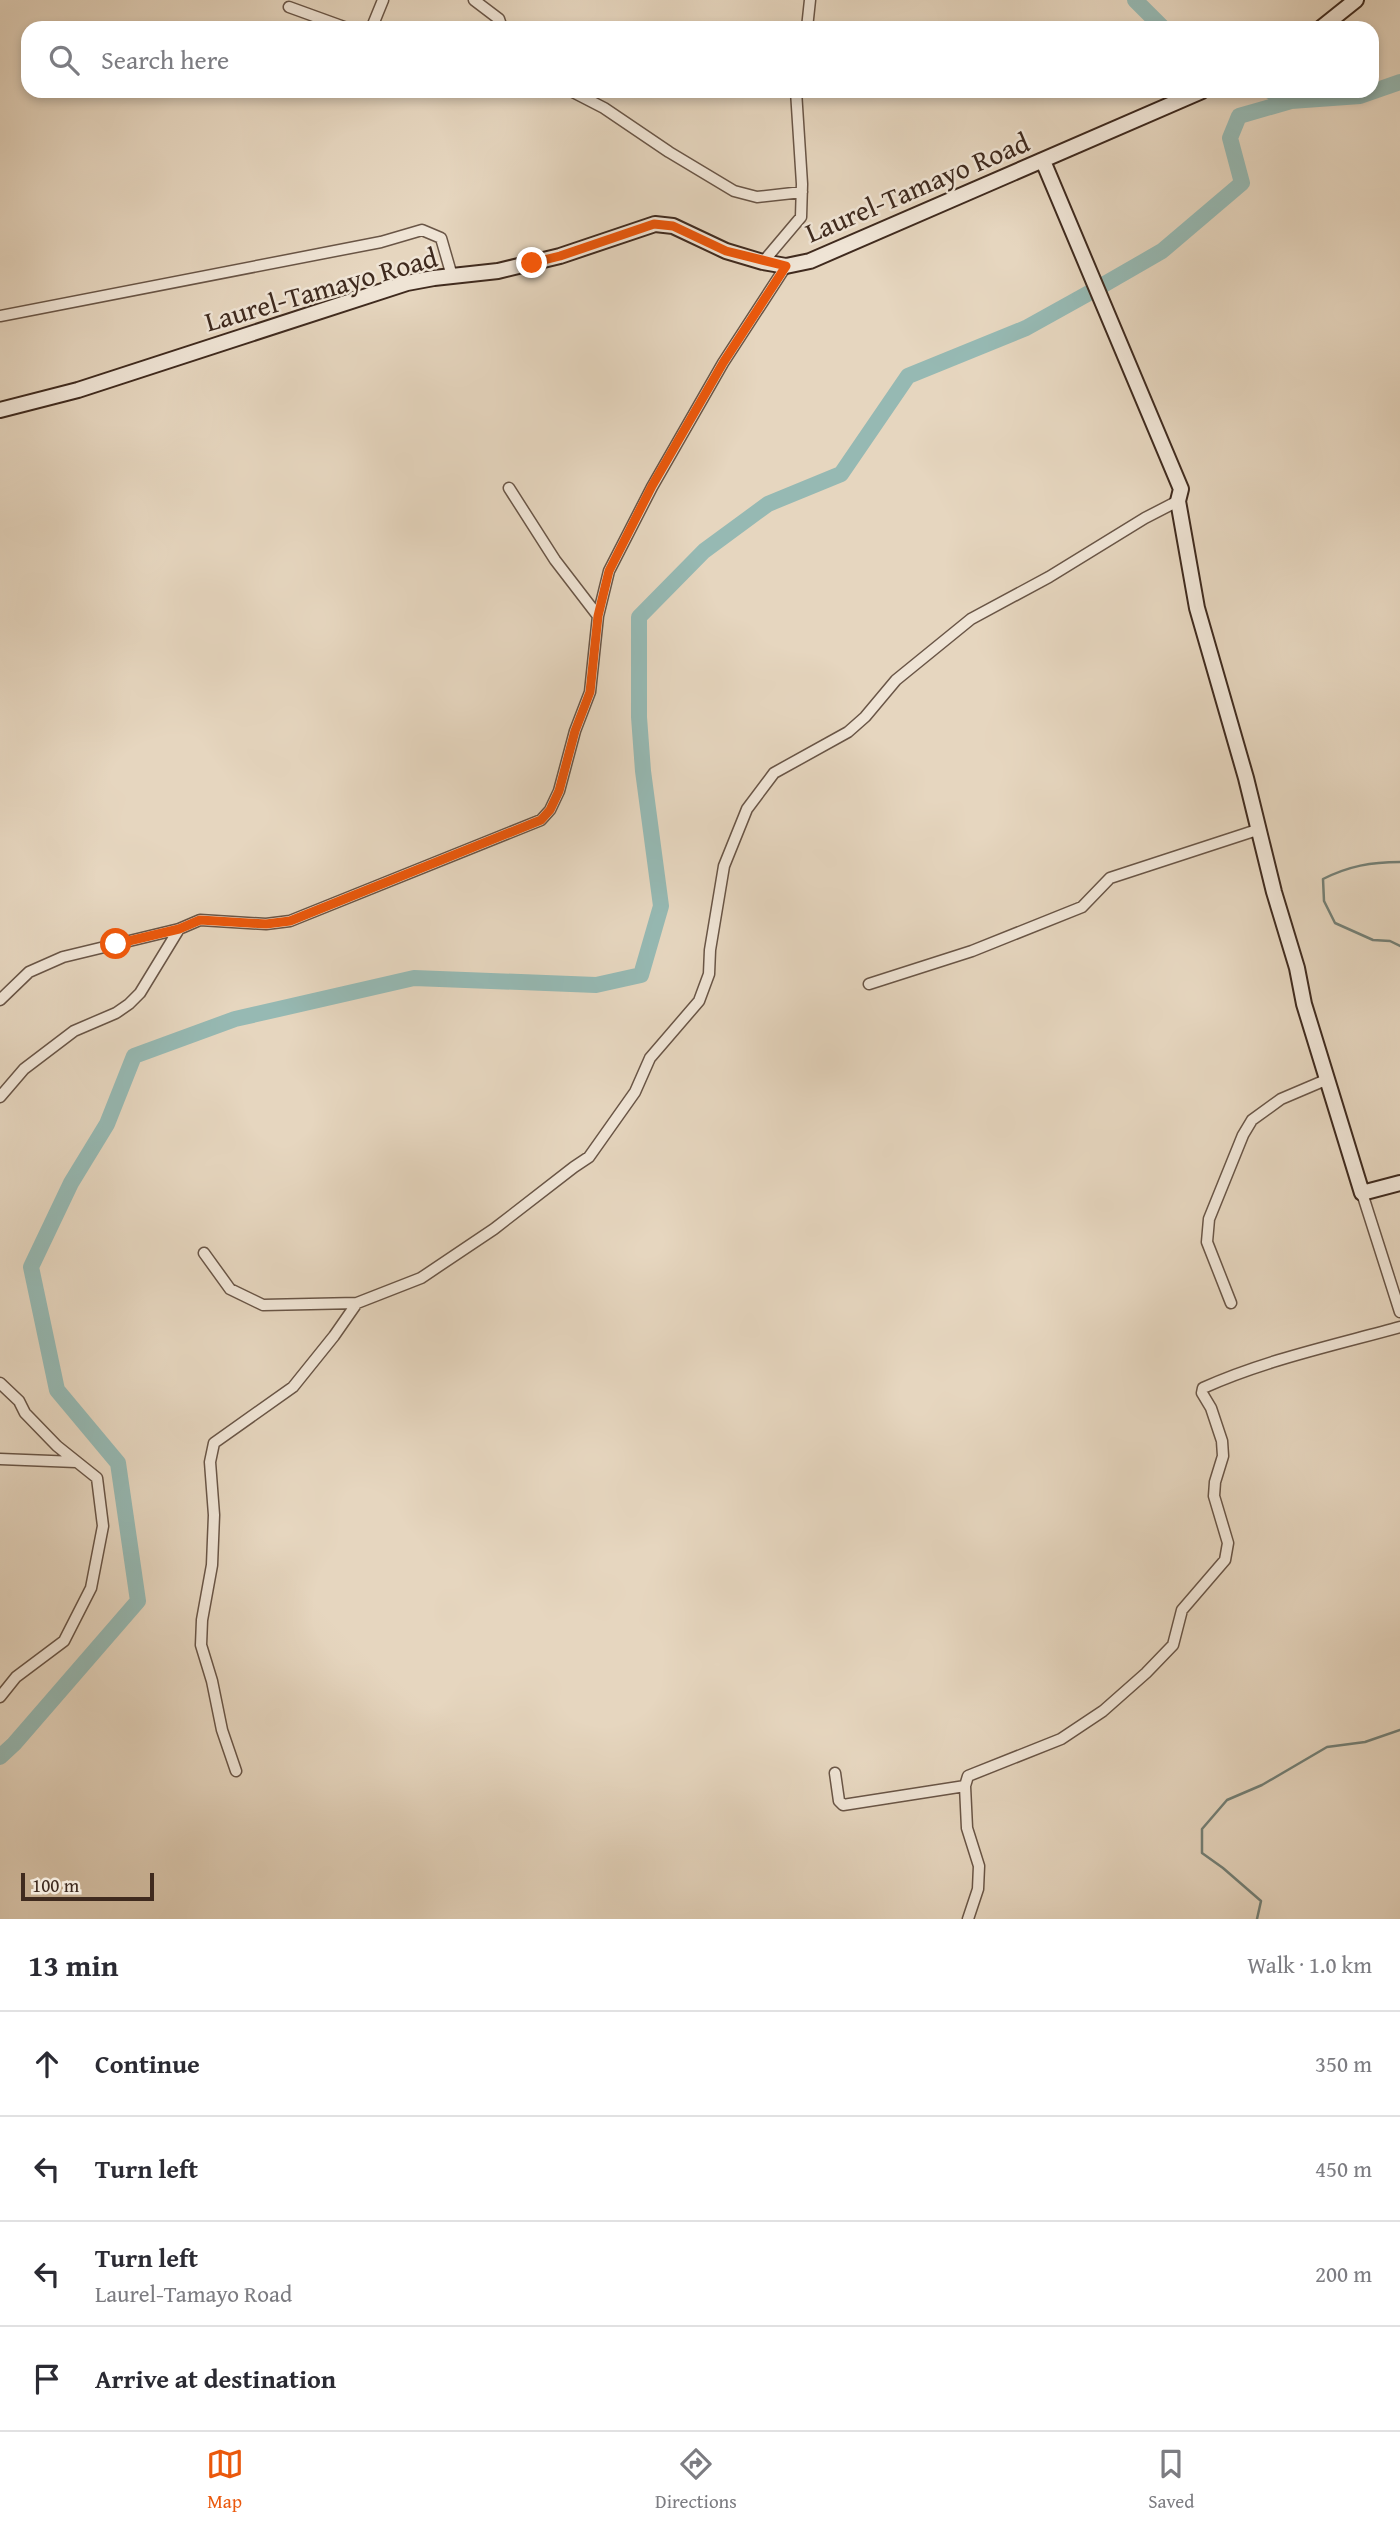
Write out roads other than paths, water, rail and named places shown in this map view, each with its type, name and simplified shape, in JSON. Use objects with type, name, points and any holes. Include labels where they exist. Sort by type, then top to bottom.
[{"type":"main road","points":[[1327,21],[1341,6],[1356,0]]},
{"type":"main road","name":"Laurel-Tamayo Road","points":[[0,410],[78,390],[407,283],[498,271],[560,256],[654,224],[673,226],[726,251],[763,262],[786,266],[810,261],[1186,98]]},
{"type":"main road","points":[[1043,160],[1181,489],[1178,501],[1197,608],[1260,829],[1304,1004],[1362,1193],[1400,1183]]},
{"type":"street","points":[[374,21],[383,0]]},
{"type":"street","points":[[474,0],[500,21]]},
{"type":"street","points":[[808,21],[810,0]]},
{"type":"street","points":[[289,7],[328,21]]},
{"type":"street","points":[[585,98],[734,191],[757,197],[802,192]]},
{"type":"street","points":[[763,262],[801,217],[796,98]]},
{"type":"street","points":[[0,316],[381,242],[422,230],[441,238],[452,276]]},
{"type":"street","points":[[0,1000],[29,972],[64,957],[179,929],[200,920],[266,924],[290,921],[541,820],[550,810],[559,791],[575,731],[590,692],[598,616],[609,571],[652,486],[744,329],[786,266]]},
{"type":"street","points":[[509,488],[555,560],[598,616]]},
{"type":"street","points":[[204,1253],[230,1289],[263,1305],[357,1303],[421,1278],[494,1229],[589,1157],[635,1092],[650,1058],[699,1001],[709,974],[710,950],[724,866],[747,809],[774,773],[848,732],[865,717],[896,680],[971,619],[1049,577],[1145,517],[1178,501]]},
{"type":"street","points":[[869,984],[972,951],[1082,907],[1110,878],[1260,829]]},
{"type":"street","points":[[0,1097],[24,1069],[74,1031],[116,1013],[129,1004],[140,993],[179,929]]},
{"type":"street","points":[[1231,1303],[1207,1242],[1209,1219],[1243,1135],[1252,1120],[1281,1099],[1328,1079]]},
{"type":"street","points":[[1362,1193],[1400,1312]]},
{"type":"street","points":[[236,1771],[222,1730],[201,1645],[202,1620],[212,1565],[214,1515],[211,1462],[214,1443],[293,1387],[357,1303]]},
{"type":"street","points":[[968,1919],[978,1889],[979,1866],[967,1828],[965,1786],[968,1776],[1061,1739],[1103,1711],[1146,1674],[1172,1646],[1182,1610],[1226,1560],[1228,1543],[1214,1496],[1223,1456],[1222,1441],[1211,1408],[1202,1394],[1203,1388],[1304,1354],[1400,1326]]},
{"type":"street","points":[[0,1383],[19,1401],[39,1429],[97,1478],[103,1525],[91,1588],[64,1641],[16,1677],[0,1696]]},
{"type":"street","points":[[0,1459],[78,1462]]},
{"type":"street","points":[[835,1773],[839,1801],[843,1805],[965,1786]]},
{"type":"waterway","points":[[1135,0],[1156,21]]},
{"type":"waterway","points":[[1379,89],[1400,82]]},
{"type":"waterway","points":[[1285,98],[1291,101],[1332,98]]},
{"type":"waterway","points":[[1103,285],[1162,251],[1242,183],[1230,138],[1239,116],[1291,101]]},
{"type":"waterway","points":[[0,1757],[138,1601],[118,1463],[57,1390],[31,1267],[71,1183],[107,1124],[134,1056],[235,1019],[414,978],[596,985],[641,975],[661,906],[643,771],[639,717],[639,617],[704,551],[768,504],[841,474],[908,376],[1026,328],[1089,293]]},
{"type":"waterway","points":[[1400,862],[1360,866],[1323,879],[1324,901],[1335,923],[1373,940],[1390,941],[1400,946]]},
{"type":"waterway","points":[[1257,1919],[1261,1901],[1202,1853],[1202,1829],[1227,1800],[1262,1785],[1327,1747],[1365,1742],[1400,1730]]}]
